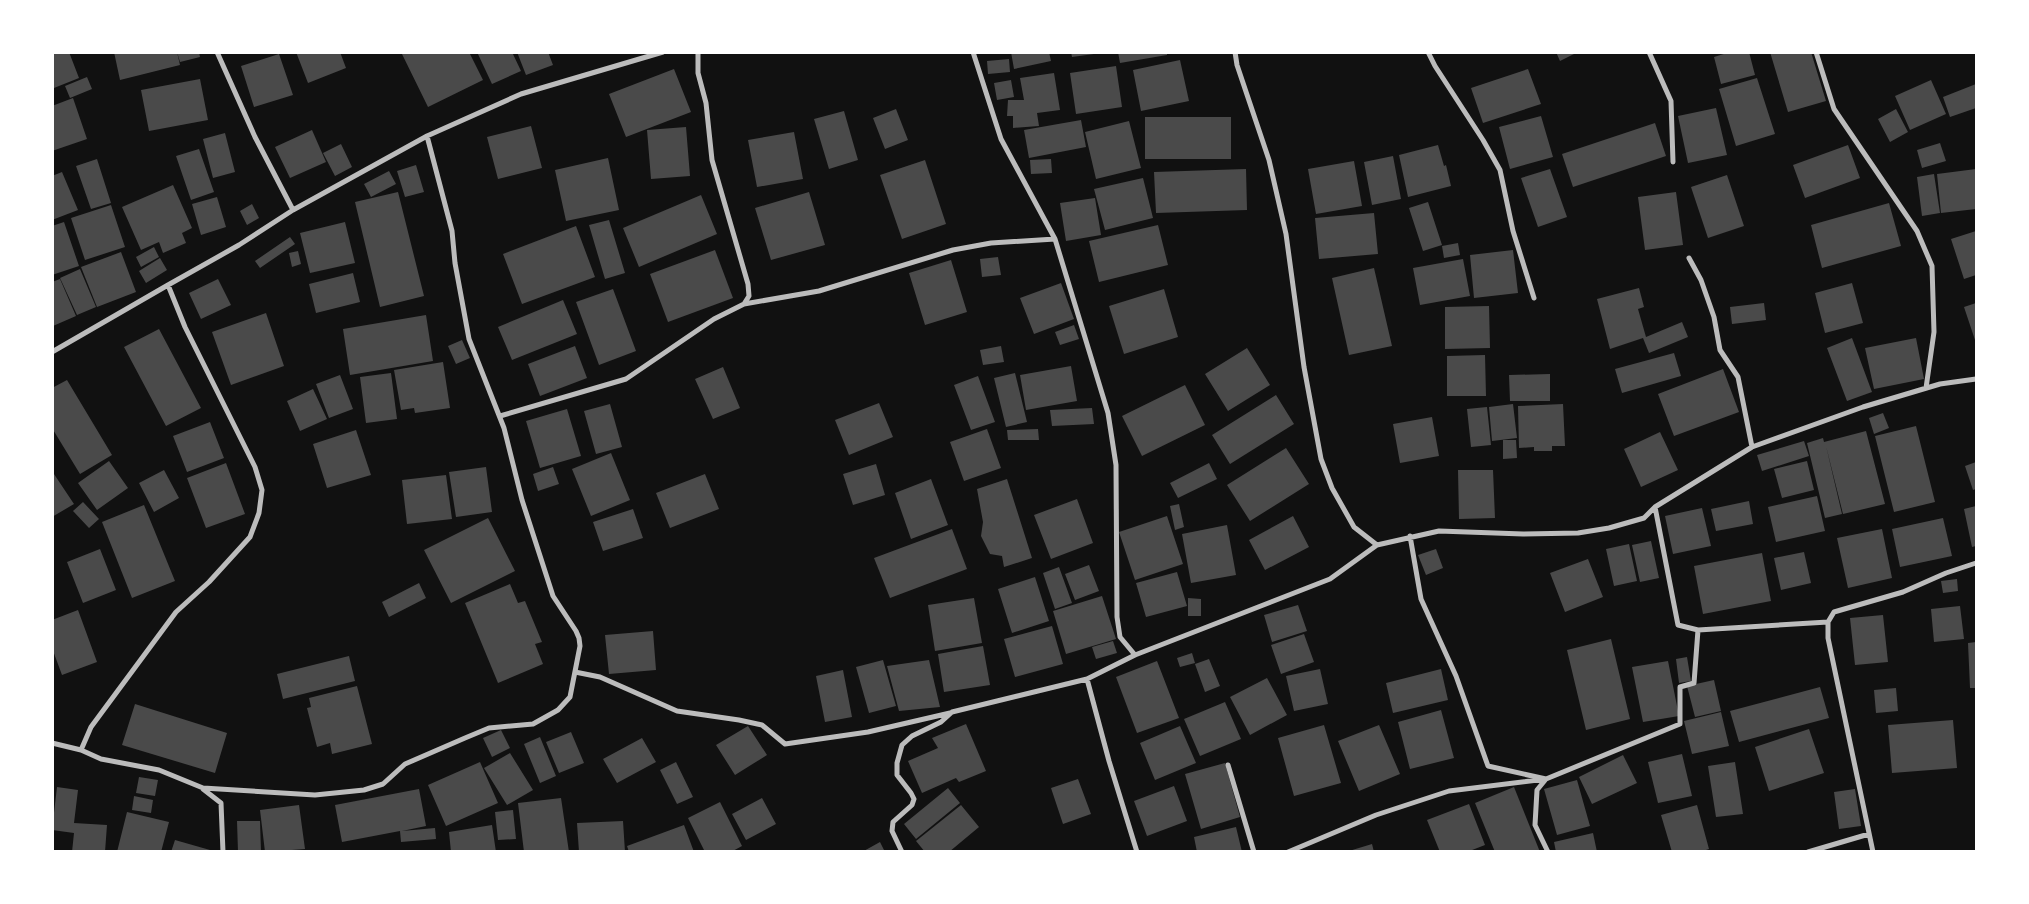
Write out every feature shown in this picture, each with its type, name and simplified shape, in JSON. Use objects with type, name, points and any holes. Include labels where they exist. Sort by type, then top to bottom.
[{"type":"street","points":[[218,52],[255,137],[293,210]]},
{"type":"street","points":[[52,352],[239,245],[293,210],[427,136],[521,94],[663,52]]},
{"type":"street","points":[[698,52],[698,73],[706,103],[712,160],[748,284],[749,296],[744,304]]},
{"type":"street","points":[[972,52],[1001,138],[1055,239],[1108,413],[1116,464],[1117,617],[1120,636],[1135,655]]},
{"type":"street","points":[[1235,52],[1237,65],[1269,160],[1286,234],[1304,367],[1321,460],[1332,488],[1354,526],[1377,545]]},
{"type":"street","points":[[1428,52],[1500,170],[1508,200],[1513,231],[1534,298]]},
{"type":"street","points":[[1649,52],[1670,102],[1673,162]]},
{"type":"street","points":[[1816,52],[1834,109],[1917,231],[1932,266],[1934,332],[1926,388]]},
{"type":"street","points":[[203,788],[315,795],[364,790],[383,784],[405,764],[489,728],[533,724],[558,710],[570,697],[580,646],[579,638],[553,596],[522,500],[500,416],[469,339],[459,290],[452,231],[427,136]]},
{"type":"street","points":[[500,416],[626,379],[714,319],[744,304],[819,291],[953,250],[991,243],[1055,239]]},
{"type":"street","points":[[1689,258],[1700,280],[1714,317],[1720,350],[1738,377],[1752,447]]},
{"type":"street","points":[[81,750],[91,727],[176,612],[209,582],[250,538],[259,512],[262,490],[255,467],[185,327],[168,285]]},
{"type":"street","points":[[575,672],[600,677],[677,711],[739,720],[762,726],[784,744],[868,732],[1087,679],[1135,655],[1330,579],[1377,545],[1410,536],[1439,531],[1523,534],[1578,533],[1609,528],[1644,518],[1655,508],[1752,447],[1863,407],[1926,388],[1940,384],[1976,380]]},
{"type":"street","points":[[1655,508],[1678,625],[1698,630],[1828,622]]},
{"type":"street","points":[[1410,536],[1421,600],[1456,676],[1488,766],[1546,779]]},
{"type":"street","points":[[1873,852],[1828,638],[1828,622],[1834,612],[1903,592],[1946,573],[1976,564]]},
{"type":"street","points":[[1288,852],[1376,815],[1449,791],[1546,779],[1680,724],[1680,687],[1694,682],[1698,630]]},
{"type":"street","points":[[1087,679],[1109,761],[1137,852]]},
{"type":"street","points":[[902,852],[892,831],[893,822],[912,805],[914,799],[911,792],[897,775],[897,763],[902,745],[912,736],[941,722],[952,712]]},
{"type":"street","points":[[52,743],[81,750],[101,759],[158,770],[203,788],[221,803],[223,852]]},
{"type":"street","points":[[1228,765],[1254,852]]},
{"type":"street","points":[[1546,779],[1537,790],[1536,824],[1548,852]]},
{"type":"street","points":[[1808,852],[1869,834]]},
{"type":"building","points":[[52,52],[69,52],[79,78],[54,88],[52,84]]},
{"type":"building","points":[[114,52],[177,52],[180,65],[120,80]]},
{"type":"building","points":[[177,52],[199,52],[200,57],[180,62]]},
{"type":"building","points":[[296,52],[340,52],[346,68],[308,83]]},
{"type":"building","points":[[401,52],[469,52],[483,80],[428,107]]},
{"type":"building","points":[[477,52],[512,52],[521,71],[492,84]]},
{"type":"building","points":[[517,52],[548,52],[553,65],[526,75]]},
{"type":"building","points":[[1011,52],[1049,52],[1051,61],[1014,69]]},
{"type":"building","points":[[1071,52],[1094,52],[1094,54],[1072,57]]},
{"type":"building","points":[[1118,52],[1167,52],[1167,55],[1120,63]]},
{"type":"building","points":[[1556,52],[1578,52],[1560,61]]},
{"type":"building","points":[[1730,52],[1749,52],[1755,75],[1721,84],[1714,57]]},
{"type":"building","points":[[1770,52],[1811,52],[1826,101],[1788,112]]},
{"type":"building","points":[[279,54],[293,95],[254,107],[241,66]]},
{"type":"building","points":[[1009,59],[1010,72],[988,74],[987,61]]},
{"type":"building","points":[[1180,60],[1189,101],[1141,111],[1133,70]]},
{"type":"building","points":[[1116,66],[1122,107],[1076,114],[1070,73]]},
{"type":"building","points":[[674,69],[691,112],[626,137],[609,94]]},
{"type":"building","points":[[1528,69],[1541,104],[1483,123],[1471,88]]},
{"type":"building","points":[[1054,73],[1060,110],[1037,113],[1039,126],[1013,128],[1013,116],[1007,116],[1008,100],[1024,100],[1020,78]]},
{"type":"building","points":[[87,77],[92,89],[70,98],[65,86]]},
{"type":"building","points":[[1757,78],[1775,134],[1736,146],[1719,89]]},
{"type":"building","points":[[200,79],[208,120],[149,131],[141,90]]},
{"type":"building","points":[[1011,80],[1014,97],[997,100],[994,83]]},
{"type":"building","points":[[1931,80],[1946,114],[1910,130],[1895,96]]},
{"type":"building","points":[[1976,84],[1976,108],[1950,117],[1943,97]]},
{"type":"building","points":[[73,98],[87,139],[52,151],[52,106]]},
{"type":"building","points":[[1716,108],[1727,155],[1688,163],[1678,116]]},
{"type":"building","points":[[896,109],[908,140],[885,149],[873,118]]},
{"type":"building","points":[[1896,109],[1908,132],[1890,142],[1878,119]]},
{"type":"building","points":[[844,111],[858,160],[829,169],[814,119]]},
{"type":"building","points":[[1541,116],[1553,157],[1510,169],[1499,127]]},
{"type":"building","points":[[1145,117],[1231,117],[1231,159],[1145,159]]},
{"type":"building","points":[[1081,120],[1086,147],[1029,158],[1024,130]]},
{"type":"building","points":[[1129,121],[1141,168],[1096,179],[1085,132]]},
{"type":"building","points":[[1655,123],[1666,156],[1573,187],[1562,154]]},
{"type":"building","points":[[531,126],[542,168],[498,179],[487,137]]},
{"type":"building","points":[[686,127],[690,176],[651,179],[647,130]]},
{"type":"building","points":[[312,130],[326,162],[290,178],[275,147]]},
{"type":"building","points":[[794,132],[803,179],[757,187],[748,140]]},
{"type":"building","points":[[225,133],[235,172],[213,178],[203,139]]},
{"type":"building","points":[[1940,143],[1946,161],[1922,168],[1917,150]]},
{"type":"building","points":[[341,144],[352,167],[335,176],[323,153]]},
{"type":"building","points":[[1438,145],[1444,166],[1446,165],[1451,186],[1408,197],[1399,155]]},
{"type":"building","points":[[1848,145],[1860,178],[1805,198],[1793,165]]},
{"type":"building","points":[[199,149],[214,192],[191,200],[176,156]]},
{"type":"building","points":[[1393,156],[1401,199],[1372,205],[1364,162]]},
{"type":"building","points":[[608,158],[619,210],[566,221],[555,170]]},
{"type":"building","points":[[97,159],[111,203],[91,209],[76,166]]},
{"type":"building","points":[[1051,159],[1052,173],[1031,174],[1030,160]]},
{"type":"building","points":[[925,160],[946,224],[902,239],[880,175]]},
{"type":"building","points":[[1354,161],[1362,206],[1316,214],[1308,169]]},
{"type":"building","points":[[416,165],[424,192],[405,197],[397,171]]},
{"type":"building","points":[[1246,169],[1247,210],[1156,213],[1154,172]]},
{"type":"building","points":[[1550,169],[1567,217],[1538,227],[1521,178]]},
{"type":"building","points":[[1976,169],[1976,209],[1941,213],[1937,174]]},
{"type":"building","points":[[389,171],[396,184],[371,197],[364,184]]},
{"type":"building","points":[[62,172],[78,210],[52,220],[52,176]]},
{"type":"building","points":[[1934,174],[1940,213],[1922,216],[1917,177]]},
{"type":"building","points":[[1727,175],[1744,226],[1708,238],[1691,187]]},
{"type":"building","points":[[1143,178],[1153,218],[1105,230],[1094,189]]},
{"type":"building","points":[[173,185],[192,228],[182,233],[186,243],[163,253],[159,242],[141,250],[122,207]]},
{"type":"building","points":[[398,192],[424,296],[380,307],[355,202]]},
{"type":"building","points":[[809,192],[825,245],[771,260],[755,208]]},
{"type":"building","points":[[1676,192],[1683,245],[1645,250],[1638,197]]},
{"type":"building","points":[[701,195],[717,234],[639,267],[623,228]]},
{"type":"building","points":[[217,197],[226,227],[201,235],[192,204]]},
{"type":"building","points":[[1095,198],[1101,235],[1066,241],[1060,203]]},
{"type":"building","points":[[1428,202],[1442,245],[1423,251],[1409,208]]},
{"type":"building","points":[[1889,203],[1901,246],[1822,268],[1811,225]]},
{"type":"building","points":[[252,204],[259,218],[247,225],[240,211]]},
{"type":"building","points":[[111,205],[125,247],[85,260],[71,218]]},
{"type":"building","points":[[1374,213],[1378,254],[1319,259],[1315,218]]},
{"type":"building","points":[[609,220],[625,273],[605,279],[589,225]]},
{"type":"building","points":[[64,222],[79,266],[52,275],[52,226]]},
{"type":"building","points":[[345,222],[355,263],[310,273],[300,233]]},
{"type":"building","points":[[1158,225],[1168,265],[1099,282],[1089,241]]},
{"type":"building","points":[[576,226],[595,277],[522,304],[503,254]]},
{"type":"building","points":[[1976,231],[1976,275],[1964,279],[1951,239]]},
{"type":"building","points":[[290,237],[295,244],[260,268],[255,261]]},
{"type":"building","points":[[1458,243],[1460,255],[1444,258],[1442,246]]},
{"type":"building","points":[[154,247],[159,257],[141,267],[136,257]]},
{"type":"building","points":[[715,250],[733,298],[668,322],[650,274]]},
{"type":"building","points":[[1513,250],[1518,293],[1474,298],[1470,255]]},
{"type":"building","points":[[298,251],[301,264],[292,267],[289,253]]},
{"type":"building","points":[[121,252],[136,292],[97,307],[81,267]]},
{"type":"building","points":[[998,257],[1001,275],[982,277],[980,259]]},
{"type":"building","points":[[160,258],[167,270],[146,283],[139,271]]},
{"type":"building","points":[[1463,259],[1470,296],[1420,305],[1413,268]]},
{"type":"building","points":[[951,260],[967,312],[925,325],[909,273]]},
{"type":"building","points":[[1374,268],[1392,346],[1349,355],[1332,278]]},
{"type":"building","points":[[80,269],[96,307],[77,315],[60,278]]},
{"type":"building","points":[[353,273],[360,302],[316,313],[309,284]]},
{"type":"building","points":[[60,279],[76,316],[53,326],[52,282]]},
{"type":"building","points":[[218,279],[231,305],[201,319],[189,293]]},
{"type":"building","points":[[1061,283],[1074,319],[1034,334],[1020,298]]},
{"type":"building","points":[[1852,283],[1863,323],[1825,333],[1815,293]]},
{"type":"building","points":[[1639,288],[1644,307],[1638,309],[1646,337],[1682,322],[1688,337],[1649,353],[1643,338],[1610,349],[1597,299]]},
{"type":"building","points":[[613,289],[636,351],[599,365],[576,302]]},
{"type":"building","points":[[1164,289],[1178,337],[1124,354],[1109,306]]},
{"type":"building","points":[[563,300],[577,334],[512,360],[498,327]]},
{"type":"building","points":[[1764,303],[1766,320],[1732,324],[1730,307]]},
{"type":"building","points":[[1976,303],[1976,343],[1964,307]]},
{"type":"building","points":[[1489,306],[1490,348],[1445,349],[1445,307]]},
{"type":"building","points":[[266,313],[284,366],[231,385],[212,332]]},
{"type":"building","points":[[426,315],[433,361],[350,375],[343,329]]},
{"type":"building","points":[[1074,325],[1079,339],[1060,345],[1055,332]]},
{"type":"building","points":[[159,329],[201,408],[166,426],[124,347]]},
{"type":"building","points":[[1852,338],[1872,392],[1847,401],[1827,348]]},
{"type":"building","points":[[1916,338],[1924,379],[1874,389],[1865,348]]},
{"type":"building","points":[[462,340],[470,358],[456,364],[448,346]]},
{"type":"building","points":[[575,346],[587,378],[540,396],[528,364]]},
{"type":"building","points":[[1001,346],[1004,362],[983,365],[980,350]]},
{"type":"building","points":[[1247,348],[1270,385],[1228,411],[1205,374]]},
{"type":"building","points":[[1674,353],[1681,376],[1622,393],[1615,369]]},
{"type":"building","points":[[1485,355],[1486,396],[1447,396],[1447,356]]},
{"type":"building","points":[[443,362],[450,408],[415,413],[414,408],[401,410],[394,370]]},
{"type":"building","points":[[1071,366],[1077,401],[1026,410],[1020,375]]},
{"type":"building","points":[[723,367],[740,408],[713,419],[695,379]]},
{"type":"building","points":[[1723,369],[1739,412],[1674,436],[1658,394]]},
{"type":"building","points":[[391,373],[397,419],[366,423],[360,377]]},
{"type":"building","points":[[1015,373],[1027,422],[1006,427],[994,378]]},
{"type":"building","points":[[1550,374],[1550,401],[1510,401],[1509,375]]},
{"type":"building","points":[[340,375],[353,409],[329,418],[316,384]]},
{"type":"building","points":[[978,376],[995,422],[971,430],[954,385]]},
{"type":"building","points":[[67,380],[112,455],[80,474],[52,428],[52,388]]},
{"type":"building","points":[[1185,385],[1205,425],[1142,456],[1122,416]]},
{"type":"building","points":[[313,389],[327,419],[300,431],[287,401]]},
{"type":"building","points":[[1276,395],[1294,424],[1230,464],[1212,435]]},
{"type":"building","points":[[879,403],[893,437],[849,455],[835,420]]},
{"type":"building","points":[[610,404],[622,447],[596,454],[584,411]]},
{"type":"building","points":[[1513,404],[1517,438],[1492,441],[1489,407]]},
{"type":"building","points":[[1563,404],[1565,446],[1552,446],[1552,451],[1534,451],[1534,447],[1519,448],[1518,406]]},
{"type":"building","points":[[1487,407],[1491,445],[1471,447],[1467,409]]},
{"type":"building","points":[[1092,408],[1094,424],[1052,426],[1050,410]]},
{"type":"building","points":[[567,409],[581,456],[540,468],[526,421]]},
{"type":"building","points":[[1883,413],[1889,428],[1874,434],[1869,418]]},
{"type":"building","points":[[1432,417],[1439,456],[1400,463],[1393,424]]},
{"type":"building","points":[[210,422],[224,458],[187,472],[173,436]]},
{"type":"building","points":[[1916,426],[1935,502],[1894,512],[1875,436]]},
{"type":"building","points":[[987,429],[1001,468],[964,481],[950,442]]},
{"type":"building","points":[[1038,429],[1039,440],[1008,440],[1007,430]]},
{"type":"building","points":[[356,430],[371,475],[327,488],[313,444]]},
{"type":"building","points":[[1866,431],[1885,504],[1843,514],[1826,446],[1842,514],[1825,518],[1807,443],[1823,438],[1824,442]]},
{"type":"building","points":[[1660,432],[1678,470],[1641,487],[1624,449]]},
{"type":"building","points":[[1503,440],[1516,440],[1517,458],[1503,459]]},
{"type":"building","points":[[1804,441],[1809,456],[1762,471],[1757,455]]},
{"type":"building","points":[[1286,448],[1309,484],[1250,521],[1227,485]]},
{"type":"building","points":[[611,453],[630,500],[591,516],[572,469]]},
{"type":"building","points":[[109,461],[128,488],[97,510],[78,483]]},
{"type":"building","points":[[1807,461],[1814,490],[1782,498],[1774,469]]},
{"type":"building","points":[[1976,462],[1976,489],[1973,490],[1965,466]]},
{"type":"building","points":[[226,463],[245,514],[206,528],[187,478]]},
{"type":"building","points":[[1209,463],[1217,479],[1178,498],[1170,483]]},
{"type":"building","points":[[876,464],[885,495],[853,505],[843,474]]},
{"type":"building","points":[[486,467],[492,512],[456,517],[449,472]]},
{"type":"building","points":[[553,467],[559,484],[538,491],[533,474]]},
{"type":"building","points":[[164,470],[179,498],[154,512],[139,483]]},
{"type":"building","points":[[1458,470],[1493,470],[1495,518],[1459,519]]},
{"type":"building","points":[[52,471],[74,504],[52,517]]},
{"type":"building","points":[[705,474],[719,509],[670,528],[656,493]]},
{"type":"building","points":[[446,475],[452,519],[407,524],[402,480]]},
{"type":"building","points":[[931,479],[948,525],[911,539],[895,493]]},
{"type":"building","points":[[1007,479],[1032,558],[1004,567],[1002,556],[990,554],[981,536],[983,522],[977,489]]},
{"type":"building","points":[[1817,496],[1825,531],[1776,542],[1768,507]]},
{"type":"building","points":[[1077,499],[1093,543],[1051,559],[1034,515]]},
{"type":"building","points":[[1749,501],[1753,524],[1716,531],[1711,509]]},
{"type":"building","points":[[83,502],[99,519],[89,528],[73,511]]},
{"type":"building","points":[[1179,504],[1184,527],[1175,530],[1170,506]]},
{"type":"building","points":[[144,505],[175,581],[132,598],[102,522]]},
{"type":"building","points":[[1976,506],[1976,546],[1972,547],[1964,509]]},
{"type":"building","points":[[1702,508],[1711,546],[1673,554],[1665,516]]},
{"type":"building","points":[[633,509],[643,538],[603,551],[593,522]]},
{"type":"building","points":[[1167,516],[1183,564],[1135,580],[1119,532]]},
{"type":"building","points":[[1293,516],[1309,547],[1265,570],[1249,540]]},
{"type":"building","points":[[488,518],[515,571],[451,603],[424,550]]},
{"type":"building","points":[[1943,518],[1952,556],[1900,567],[1892,529]]},
{"type":"building","points":[[1227,525],[1236,575],[1191,583],[1182,534]]},
{"type":"building","points":[[952,529],[967,569],[890,598],[874,558]]},
{"type":"building","points":[[1882,529],[1892,578],[1848,588],[1837,538]]},
{"type":"building","points":[[1651,541],[1659,578],[1640,582],[1632,545]]},
{"type":"building","points":[[1629,544],[1637,581],[1614,586],[1606,549]]},
{"type":"building","points":[[100,549],[116,590],[83,603],[67,562]]},
{"type":"building","points":[[1436,549],[1443,568],[1426,575],[1418,555]]},
{"type":"building","points":[[1804,552],[1811,583],[1781,590],[1774,558]]},
{"type":"building","points":[[1762,553],[1771,601],[1703,614],[1694,566]]},
{"type":"building","points":[[1588,559],[1603,597],[1565,612],[1550,573]]},
{"type":"building","points":[[1089,565],[1099,591],[1075,600],[1065,574]]},
{"type":"building","points":[[1059,567],[1072,603],[1055,609],[1043,573]]},
{"type":"building","points":[[1177,572],[1187,606],[1146,617],[1136,583]]},
{"type":"building","points":[[1035,577],[1049,621],[1012,633],[998,589]]},
{"type":"building","points":[[1957,579],[1958,591],[1943,593],[1941,581]]},
{"type":"building","points":[[419,583],[426,598],[389,617],[382,602]]},
{"type":"building","points":[[510,584],[518,603],[525,601],[542,642],[535,644],[543,664],[498,683],[465,603]]},
{"type":"building","points":[[1102,596],[1116,639],[1066,654],[1053,611]]},
{"type":"building","points":[[974,598],[982,643],[935,651],[928,605]]},
{"type":"building","points":[[1188,598],[1201,599],[1201,616],[1188,616]]},
{"type":"building","points":[[1298,605],[1307,631],[1272,642],[1264,615]]},
{"type":"building","points":[[1960,606],[1964,639],[1934,642],[1931,609]]},
{"type":"building","points":[[78,610],[97,662],[62,675],[52,648],[52,620]]},
{"type":"building","points":[[1883,615],[1888,662],[1855,665],[1850,618]]},
{"type":"building","points":[[1052,626],[1063,664],[1015,677],[1004,639]]},
{"type":"building","points":[[653,631],[656,670],[609,674],[605,635]]},
{"type":"building","points":[[1304,634],[1314,662],[1281,674],[1271,645]]},
{"type":"building","points":[[1611,639],[1630,719],[1586,730],[1567,650]]},
{"type":"building","points":[[1113,641],[1117,653],[1096,659],[1092,647]]},
{"type":"building","points":[[1976,642],[1976,688],[1970,688],[1968,643]]},
{"type":"building","points":[[983,646],[990,685],[944,692],[938,654]]},
{"type":"building","points":[[1192,653],[1195,663],[1180,667],[1177,658]]},
{"type":"building","points":[[349,656],[355,681],[283,699],[277,674]]},
{"type":"building","points":[[1687,657],[1691,681],[1679,683],[1676,659]]},
{"type":"building","points":[[1209,659],[1220,686],[1205,692],[1195,664]]},
{"type":"building","points":[[883,660],[896,706],[869,713],[856,667]]},
{"type":"building","points":[[929,660],[940,707],[899,711],[887,666]]},
{"type":"building","points":[[1157,661],[1179,718],[1137,733],[1116,677]]},
{"type":"building","points":[[1668,661],[1679,716],[1643,722],[1632,667]]},
{"type":"building","points":[[1320,669],[1328,704],[1294,711],[1286,676]]},
{"type":"building","points":[[1441,669],[1448,700],[1393,713],[1386,683]]},
{"type":"building","points":[[843,670],[852,717],[825,722],[816,676]]},
{"type":"building","points":[[1267,678],[1287,715],[1250,735],[1230,697]]},
{"type":"building","points":[[1714,680],[1721,711],[1695,717],[1687,686]]},
{"type":"building","points":[[357,686],[372,744],[332,754],[330,743],[317,747],[307,708],[311,707],[309,698]]},
{"type":"building","points":[[1820,687],[1829,718],[1739,742],[1730,711]]},
{"type":"building","points":[[1896,688],[1898,711],[1876,713],[1874,690]]},
{"type":"building","points":[[1225,702],[1241,739],[1200,756],[1184,719]]},
{"type":"building","points":[[135,704],[227,733],[215,773],[122,745]]},
{"type":"building","points":[[1441,710],[1454,758],[1410,769],[1398,722]]},
{"type":"building","points":[[1721,712],[1729,746],[1692,754],[1684,721]]},
{"type":"building","points":[[1953,720],[1957,768],[1892,773],[1888,725]]},
{"type":"building","points":[[966,724],[986,771],[959,782],[956,778],[922,793],[908,761],[938,748],[932,738]]},
{"type":"building","points":[[1324,725],[1341,783],[1294,796],[1278,738]]},
{"type":"building","points":[[1379,725],[1400,774],[1359,791],[1338,741]]},
{"type":"building","points":[[748,726],[767,755],[735,775],[716,745]]},
{"type":"building","points":[[1180,726],[1196,763],[1155,780],[1140,743]]},
{"type":"building","points":[[1809,729],[1824,773],[1769,791],[1755,747]]},
{"type":"building","points":[[501,730],[510,748],[492,757],[483,738]]},
{"type":"building","points":[[571,732],[584,763],[559,773],[546,742]]},
{"type":"building","points":[[540,737],[556,776],[540,783],[524,744]]},
{"type":"building","points":[[642,738],[656,762],[617,783],[603,759]]},
{"type":"building","points":[[510,753],[533,790],[507,805],[484,768]]},
{"type":"building","points":[[1682,754],[1692,796],[1658,803],[1648,762]]},
{"type":"building","points":[[1623,755],[1637,783],[1592,804],[1579,777]]},
{"type":"building","points":[[480,762],[498,803],[446,826],[428,785]]},
{"type":"building","points":[[676,762],[693,797],[677,804],[660,770]]},
{"type":"building","points":[[1735,762],[1743,814],[1716,817],[1708,766]]},
{"type":"building","points":[[1225,763],[1240,817],[1201,829],[1185,774]]},
{"type":"building","points":[[139,777],[158,780],[155,796],[136,793]]},
{"type":"building","points":[[1078,779],[1091,814],[1063,824],[1051,788]]},
{"type":"building","points":[[1577,780],[1590,826],[1557,835],[1544,789]]},
{"type":"building","points":[[1174,786],[1187,821],[1147,836],[1134,801]]},
{"type":"building","points":[[57,787],[78,790],[74,823],[107,825],[105,852],[72,852],[74,833],[52,830]]},
{"type":"building","points":[[1514,787],[1540,852],[1495,852],[1475,803]]},
{"type":"building","points":[[948,788],[960,803],[916,839],[904,824]]},
{"type":"building","points":[[419,789],[426,826],[402,831],[435,828],[436,839],[401,842],[400,831],[342,842],[335,805]]},
{"type":"building","points":[[1855,789],[1861,826],[1839,829],[1834,792]]},
{"type":"building","points":[[134,796],[153,800],[151,813],[132,810]]},
{"type":"building","points":[[561,798],[569,852],[524,852],[518,803]]},
{"type":"building","points":[[762,798],[776,824],[746,840],[732,814]]},
{"type":"building","points":[[720,802],[742,846],[731,852],[705,852],[688,818]]},
{"type":"building","points":[[1469,804],[1485,845],[1467,852],[1440,852],[1427,820]]},
{"type":"building","points":[[299,805],[305,849],[265,852],[260,810]]},
{"type":"building","points":[[961,805],[979,827],[949,852],[925,852],[916,841]]},
{"type":"building","points":[[1697,805],[1709,849],[1700,852],[1672,852],[1661,815]]},
{"type":"building","points":[[513,810],[516,839],[498,840],[495,812]]},
{"type":"building","points":[[127,812],[169,822],[161,852],[117,852]]},
{"type":"building","points":[[237,821],[260,821],[261,852],[238,852]]},
{"type":"building","points":[[623,821],[625,852],[579,852],[577,823]]},
{"type":"building","points":[[492,825],[496,852],[451,852],[449,832]]},
{"type":"building","points":[[684,825],[694,852],[629,852],[627,846]]},
{"type":"building","points":[[1236,827],[1242,852],[1197,852],[1194,837]]},
{"type":"building","points":[[1593,833],[1597,852],[1556,852],[1554,842]]},
{"type":"building","points":[[175,840],[210,850],[210,852],[171,852]]},
{"type":"building","points":[[880,842],[885,852],[862,852]]},
{"type":"building","points":[[1372,844],[1374,852],[1349,852],[1349,851]]}]
